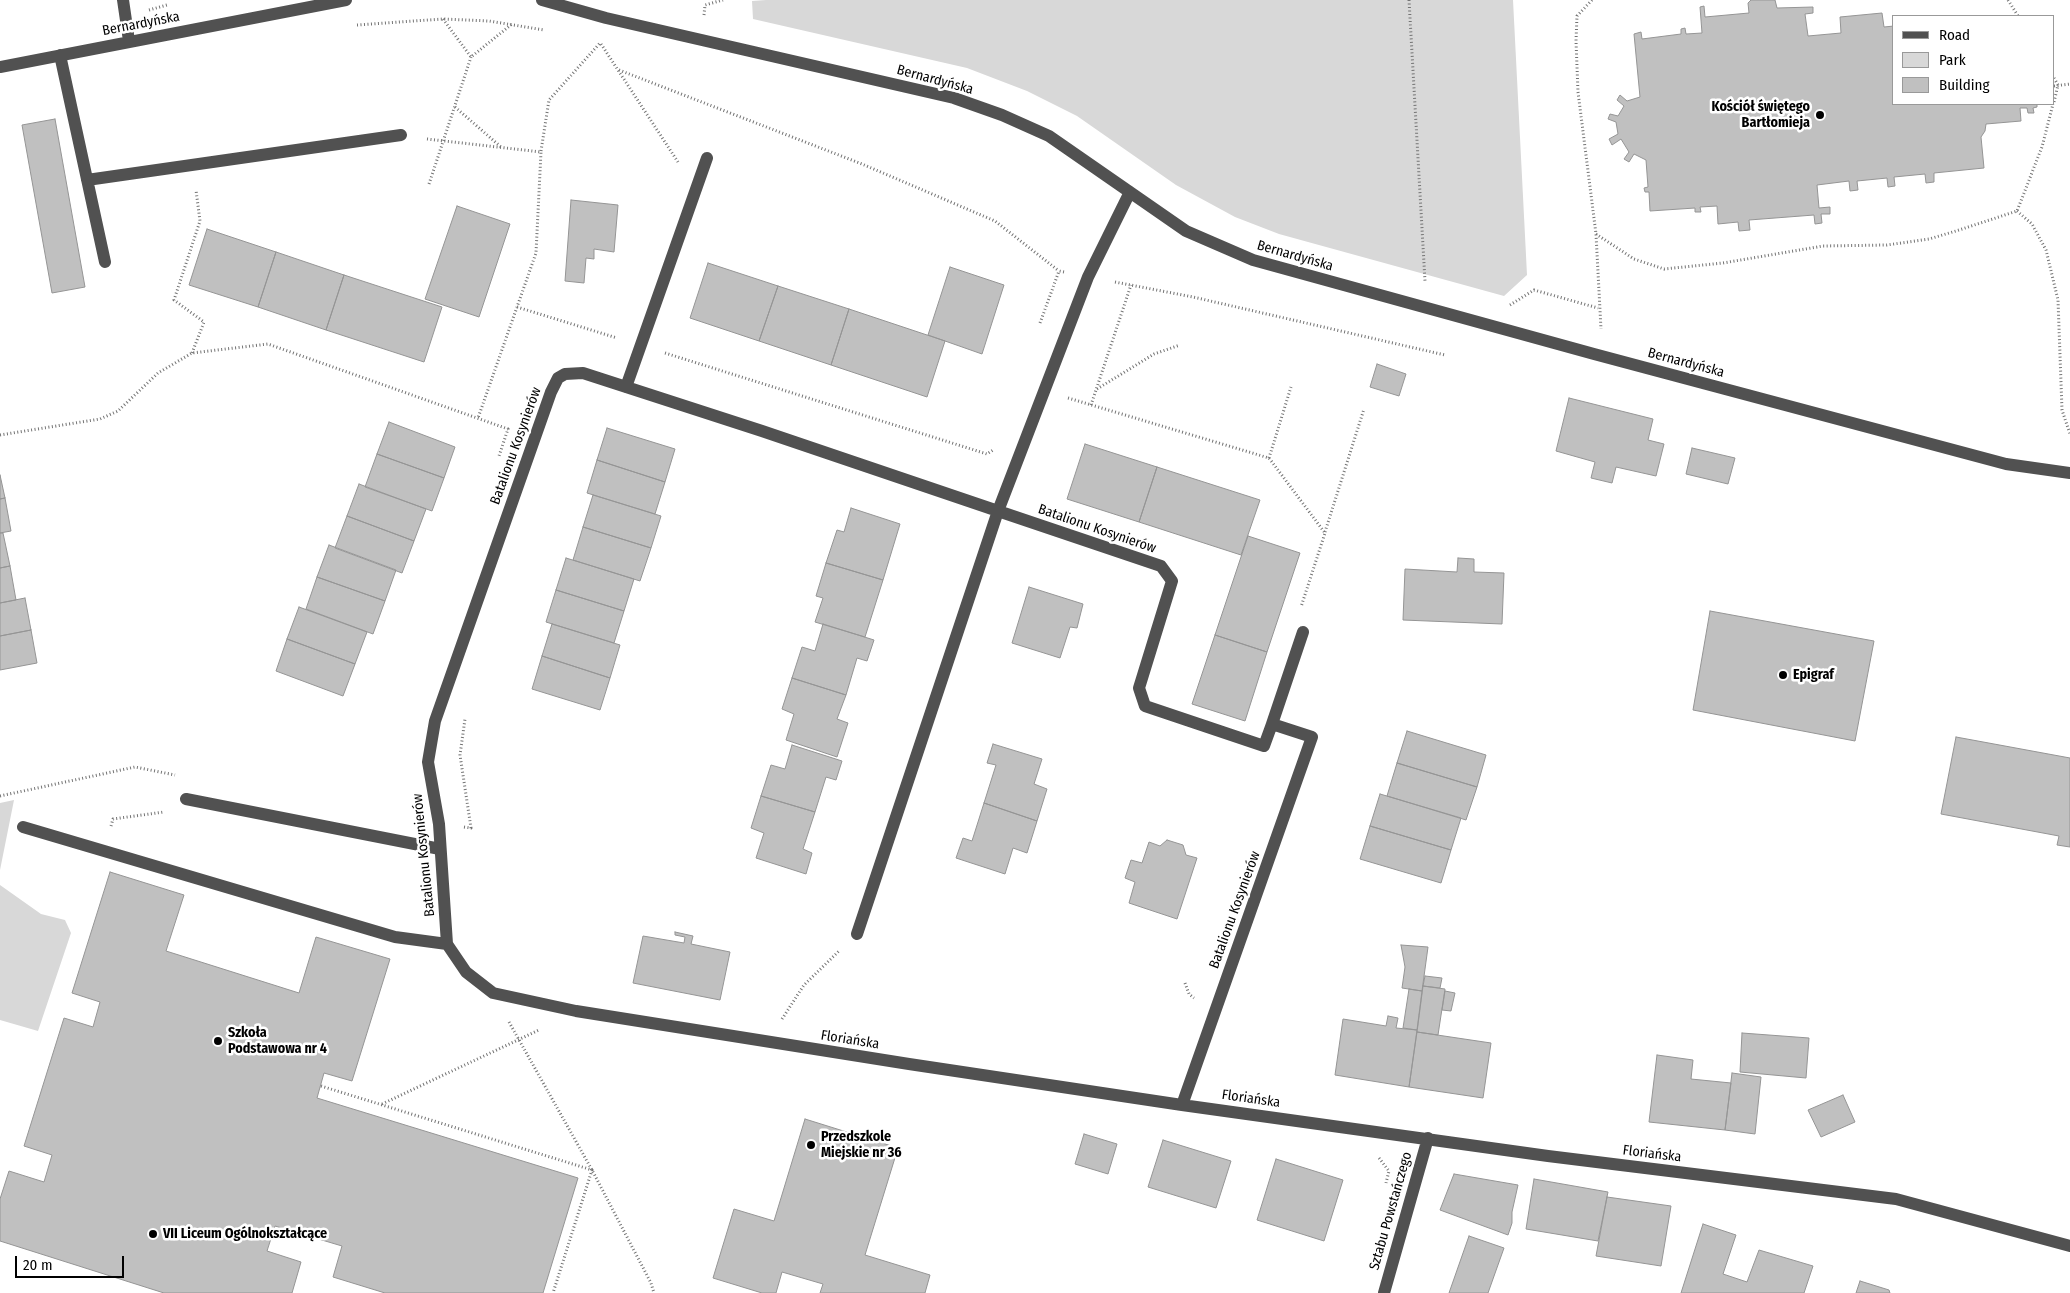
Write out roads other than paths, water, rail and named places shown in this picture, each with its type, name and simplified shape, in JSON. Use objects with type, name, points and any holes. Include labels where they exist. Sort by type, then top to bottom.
[{"type":"street","points":[[123,0],[129,41]]},
{"type":"street","name":"Bernardyńska","points":[[0,67],[346,0]]},
{"type":"street","name":"Bernardyńska","points":[[542,0],[606,18],[954,98],[1002,115],[1048,136],[1186,231],[1253,260],[1594,354],[2006,464],[2070,473]]},
{"type":"street","points":[[60,55],[106,262]]},
{"type":"street","points":[[87,180],[401,135]]},
{"type":"street","points":[[626,388],[707,158]]},
{"type":"street","points":[[857,934],[998,511],[1088,277],[1130,192]]},
{"type":"street","name":"Batalionu Kosynierów","points":[[448,944],[439,824],[428,762],[435,721],[551,392],[558,378],[565,374],[582,373],[762,431],[1161,566],[1172,581],[1139,688],[1145,706],[1264,746],[1303,632]]},
{"type":"street","name":"Batalionu Kosynierów","points":[[1182,1105],[1312,737],[1272,724]]},
{"type":"street","points":[[186,799],[440,849]]},
{"type":"street","points":[[23,827],[395,937],[448,944]]},
{"type":"street","name":"Floriańska","points":[[448,944],[466,972],[493,993],[576,1011],[1182,1105],[1548,1156],[1896,1199],[2070,1246]]},
{"type":"street","name":"Sztabu Powstańczego","points":[[1384,1293],[1428,1138]]},
{"type":"place","name":"Kościół świętego Bartłomieja","points":[[1820,115]]},
{"type":"place","name":"Epigraf","points":[[1783,675]]},
{"type":"place","name":"Szkoła Podstawowa nr 4","points":[[218,1041]]},
{"type":"place","name":"Przedszkole Miejskie nr 36","points":[[811,1145]]},
{"type":"place","name":"VII Liceum Ogólnokształcące","points":[[153,1234]]}]
